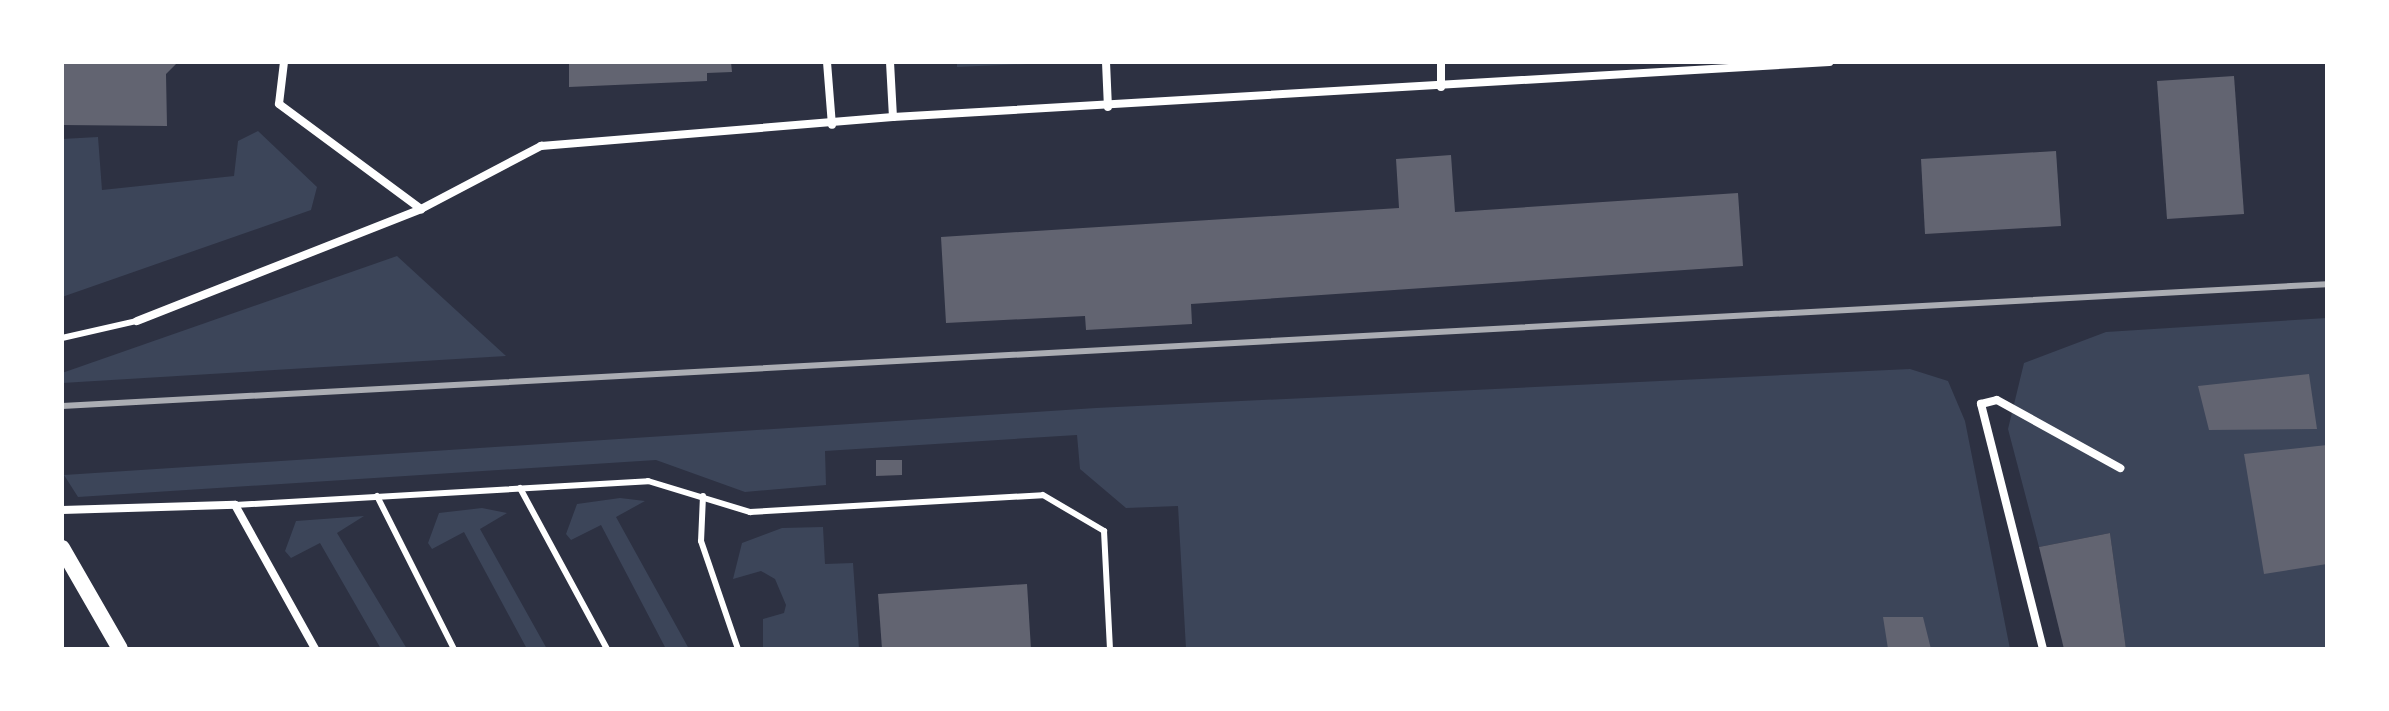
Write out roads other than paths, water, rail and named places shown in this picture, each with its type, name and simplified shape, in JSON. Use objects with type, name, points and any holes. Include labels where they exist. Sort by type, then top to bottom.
[{"type":"main road","points":[[62,548],[120,649]]},
{"type":"street","points":[[284,62],[279,104],[421,209]]},
{"type":"street","points":[[827,62],[832,125]]},
{"type":"street","points":[[890,62],[893,117]]},
{"type":"street","points":[[1106,62],[1108,107]]},
{"type":"street","points":[[1441,62],[1441,87]]},
{"type":"street","points":[[137,321],[421,209],[541,146],[832,125],[893,117],[1108,107],[1829,62]]},
{"type":"street","points":[[2043,649],[1981,404],[1997,400],[2120,468]]},
{"type":"street","points":[[62,510],[235,505],[315,649]]},
{"type":"lane","points":[[62,338],[137,321]]},
{"type":"lane","points":[[235,505],[648,481],[750,512],[1043,495],[1104,531],[1110,649]]},
{"type":"lane","points":[[520,488],[607,649]]},
{"type":"lane","points":[[377,496],[454,649]]},
{"type":"lane","points":[[703,496],[701,541],[738,649]]},
{"type":"railway","points":[[62,406],[2327,284]]}]
